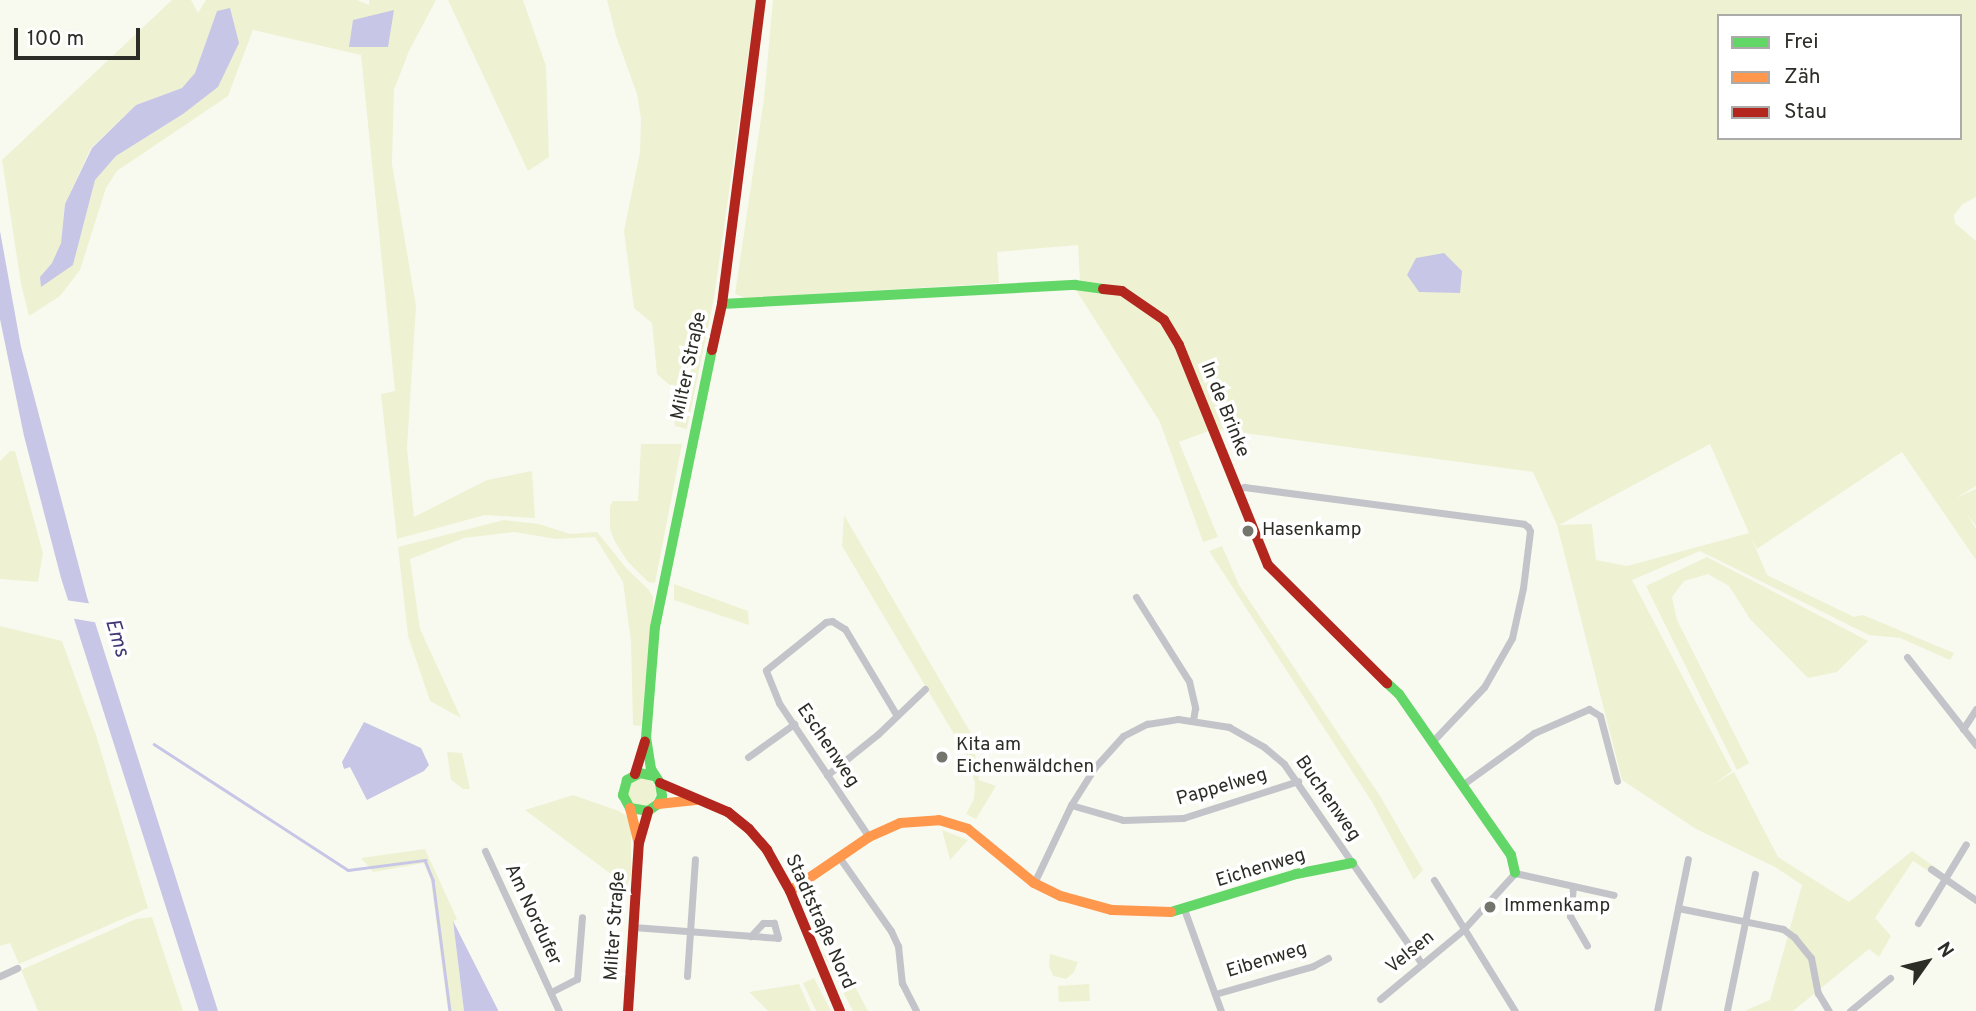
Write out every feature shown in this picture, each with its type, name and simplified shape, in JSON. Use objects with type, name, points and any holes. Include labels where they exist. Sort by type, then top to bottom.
[{"type":"street","name":"Milter Straße","points":[[635,774],[646,738],[658,604],[722,304],[761,0]]},
{"type":"street","name":"In de Brinke","points":[[722,304],[1076,285],[1122,290],[1164,320],[1174,337],[1273,573],[1399,694],[1511,855],[1515,873]]},
{"type":"street","points":[[1237,490],[1244,487],[1512,522],[1528,527],[1530,531],[1523,588],[1512,638],[1484,687],[1432,742]]},
{"type":"street","points":[[1136,597],[1189,681],[1195,708],[1193,721]]},
{"type":"street","name":"Eschenweg","points":[[869,837],[779,703],[766,670],[826,622],[832,621],[845,629],[897,716]]},
{"type":"street","points":[[1907,657],[1976,745]]},
{"type":"street","points":[[827,775],[925,689]]},
{"type":"street","points":[[1462,785],[1534,733],[1589,709],[1600,716],[1617,781]]},
{"type":"street","points":[[1963,729],[1976,709]]},
{"type":"street","name":"Buchenweg","points":[[1034,883],[1071,805],[1095,767],[1123,736],[1147,724],[1178,719],[1234,730],[1275,755],[1298,781],[1352,863]]},
{"type":"street","points":[[748,757],[794,724]]},
{"type":"street","name":"Milter Straße","points":[[646,738],[657,780]]},
{"type":"street","points":[[635,774],[657,780],[662,796],[658,804],[648,811],[630,808],[624,800],[623,789],[627,780],[635,774]]},
{"type":"street","name":"Stadtstraße Nord","points":[[657,780],[728,812],[749,829],[767,850],[790,891],[840,1011]]},
{"type":"street","name":"Pappelweg","points":[[1071,805],[1123,820],[1183,818],[1298,781]]},
{"type":"street","name":"Stadtstraße Nord","points":[[658,804],[674,800],[698,800]]},
{"type":"street","name":"Milter Straße","points":[[630,808],[639,843]]},
{"type":"street","name":"Milter Straße","points":[[628,1011],[639,843],[648,811]]},
{"type":"street","name":"Eichenweg","points":[[790,891],[869,837],[900,823],[923,820],[959,825],[976,833],[1034,883],[1061,896],[1112,910],[1170,912],[1296,874],[1352,863]]},
{"type":"street","points":[[1918,923],[1966,844]]},
{"type":"street","name":"Am Nordufer","points":[[485,851],[559,1011]]},
{"type":"street","points":[[839,857],[891,931],[898,946],[902,983],[916,1011]]},
{"type":"street","points":[[687,976],[695,859]]},
{"type":"street","points":[[1657,1011],[1688,859]]},
{"type":"street","points":[[1352,863],[1422,964]]},
{"type":"street","points":[[1931,869],[1976,900]]},
{"type":"street","points":[[1462,931],[1515,873],[1614,895]]},
{"type":"street","points":[[1727,1010],[1748,921],[1755,874]]},
{"type":"street","points":[[1434,880],[1462,931],[1515,1011]]},
{"type":"street","points":[[1573,887],[1570,916],[1587,945]]},
{"type":"street","points":[[1678,908],[1783,929],[1811,958],[1818,993],[1829,1011]]},
{"type":"street","points":[[1184,909],[1221,1011]]},
{"type":"street","name":"Am Nordufer","points":[[551,992],[577,979],[582,918]]},
{"type":"street","points":[[633,927],[751,936]]},
{"type":"street","name":"Velsen","points":[[1380,999],[1462,931]]},
{"type":"street","name":"Eibenweg","points":[[1215,994],[1312,966],[1328,958]]},
{"type":"street","points":[[0,976],[17,968]]},
{"type":"street","points":[[1850,1011],[1890,978]]},
{"type":"green space","points":[[172,0],[191,0],[198,13],[206,0],[357,0],[369,5],[369,0],[436,0],[409,51],[394,90],[392,164],[416,306],[407,448],[414,517],[487,480],[532,471],[535,518],[485,515],[397,539],[381,394],[395,391],[361,55],[253,30],[228,96],[117,171],[106,188],[80,270],[60,296],[29,316],[21,284],[2,160]],"holes":[[[217,11],[183,114],[116,156],[95,179],[73,265],[40,277],[52,263],[61,243],[65,204],[91,148],[136,105],[182,88],[195,74]]]},
{"type":"green space","points":[[448,0],[523,0],[546,66],[549,157],[528,171]]},
{"type":"green space","points":[[607,0],[756,0],[714,298],[687,429],[675,426],[673,388],[657,374],[652,323],[634,308],[624,231],[640,152],[641,119],[637,94],[616,36]]},
{"type":"green space","points":[[773,0],[1976,0],[1976,197],[1963,204],[1954,215],[1955,223],[1976,241],[1976,486],[1956,498],[1976,489],[1976,526],[1966,513],[1976,529],[1976,560],[1902,452],[1757,549],[1751,537],[1767,575],[1854,617],[1863,615],[1954,653],[1950,660],[1900,638],[1869,635],[1700,551],[1632,580],[1732,771],[1714,784],[1734,772],[1778,857],[1849,902],[1912,851],[1942,872],[1939,878],[1913,861],[1875,918],[1891,936],[1879,957],[1869,949],[1793,1011],[1744,1011],[1770,1000],[1802,885],[1775,867],[1696,829],[1622,780],[1557,525],[1533,472],[1214,429],[1179,442],[1218,537],[1203,542],[1160,422],[1076,290],[1080,282],[1078,245],[997,252],[999,283],[745,298],[735,294],[764,98]],"holes":[[[1710,444],[1749,533],[1627,566],[1596,560],[1592,524],[1559,525]]]},
{"type":"green space","points":[[641,444],[682,444],[655,583],[648,582],[628,562],[610,529],[610,506],[613,501],[638,501]]},
{"type":"green space","points":[[10,451],[15,451],[43,553],[38,582],[0,579],[0,461]]},
{"type":"green space","points":[[844,515],[972,735],[979,780],[996,786],[976,819],[966,814],[974,799],[975,783],[967,756],[842,546]]},
{"type":"green space","points":[[504,520],[539,524],[570,534],[597,532],[627,569],[648,589],[653,597],[653,607],[641,726],[633,725],[631,642],[623,582],[595,537],[556,539],[514,532],[464,538],[410,559],[420,629],[461,718],[430,701],[408,636],[398,547]]},
{"type":"green space","points":[[1222,546],[1239,585],[1380,796],[1423,870],[1414,880],[1372,802],[1209,551]]},
{"type":"green space","points":[[1707,557],[1868,641],[1837,672],[1808,678],[1750,619],[1729,586],[1708,574],[1684,581],[1672,597],[1677,620],[1749,763],[1737,770],[1646,586]]},
{"type":"green space","points":[[674,584],[748,611],[749,625],[674,600]]},
{"type":"green space","points":[[0,626],[62,641],[96,735],[148,908],[19,964],[10,943],[0,946]]},
{"type":"green space","points":[[447,752],[462,753],[470,789],[463,789],[451,780]]},
{"type":"green space","points":[[642,778],[652,782],[656,792],[652,802],[642,806],[632,802],[628,792],[632,782]]},
{"type":"green space","points":[[573,795],[619,811],[631,819],[631,875],[627,886],[525,810]]},
{"type":"green space","points":[[942,830],[968,840],[950,860]]},
{"type":"green space","points":[[425,849],[457,919],[453,922],[464,1011],[448,1011],[431,881],[424,863],[373,872],[361,858]]},
{"type":"green space","points":[[152,917],[183,1011],[38,1011],[21,970],[136,919]]},
{"type":"green space","points":[[834,948],[868,1011],[853,1011],[823,954]]},
{"type":"green space","points":[[1050,954],[1078,962],[1074,972],[1066,979],[1053,976],[1049,966]]},
{"type":"green space","points":[[814,978],[831,1011],[816,1011],[803,983]]},
{"type":"green space","points":[[799,984],[811,1011],[768,1011],[749,992]]},
{"type":"green space","points":[[1089,984],[1090,1001],[1059,1002],[1058,986]]},
{"type":"water","points":[[230,8],[239,43],[218,87],[183,114],[116,156],[95,180],[73,265],[41,287],[40,277],[52,263],[61,243],[65,204],[92,148],[136,105],[182,88],[195,73],[217,11]]},
{"type":"water","points":[[394,10],[388,47],[349,47],[353,20]]},
{"type":"water","points":[[0,231],[21,347],[87,597],[218,1011],[199,1011],[61,578],[24,436],[0,319]]},
{"type":"water","points":[[1444,253],[1462,271],[1460,293],[1419,292],[1407,275],[1416,258]]},
{"type":"water","points":[[364,722],[421,748],[429,765],[424,771],[367,800],[350,767],[344,769],[342,762]]},
{"type":"water","points":[[453,921],[498,1010],[498,1011],[464,1011]]},
{"type":"pier","points":[[65,600],[93,604],[99,623],[70,618]]},
{"type":"waterway","points":[[154,744],[348,870],[425,860],[433,880],[450,1011]]},
{"type":"traffic: fast","points":[[722,304],[1075,285],[1103,289]]},
{"type":"traffic: fast","points":[[653,776],[640,773],[627,780],[623,795],[630,808],[648,811],[658,804],[662,796],[660,783],[651,769],[646,738],[655,627],[712,350]]},
{"type":"traffic: fast","points":[[1387,683],[1399,694],[1511,855],[1515,873]]},
{"type":"traffic: fast","points":[[1171,912],[1296,874],[1352,863]]},
{"type":"traffic: slow","points":[[658,804],[696,800]]},
{"type":"traffic: slow","points":[[630,808],[639,843]]},
{"type":"traffic: slow","points":[[790,891],[869,837],[900,823],[939,820],[968,829],[1034,883],[1061,896],[1112,910],[1171,912]]},
{"type":"traffic: jam","points":[[712,350],[722,304],[761,0]]},
{"type":"traffic: jam","points":[[1103,289],[1122,291],[1164,320],[1179,345],[1268,565],[1387,683]]},
{"type":"traffic: jam","points":[[635,774],[645,741]]},
{"type":"traffic: jam","points":[[660,783],[728,812],[749,829],[767,850],[790,891],[840,1011]]},
{"type":"traffic: jam","points":[[628,1011],[639,843],[648,811]]},
{"type":"place","name":"Hasenkamp","points":[[1248,531]]},
{"type":"place","name":"Kita am Eichenwäldchen","points":[[942,757]]},
{"type":"place","name":"Immenkamp","points":[[1490,907]]},
{"type":"water label","name":"Ems","points":[[116,638]]}]
